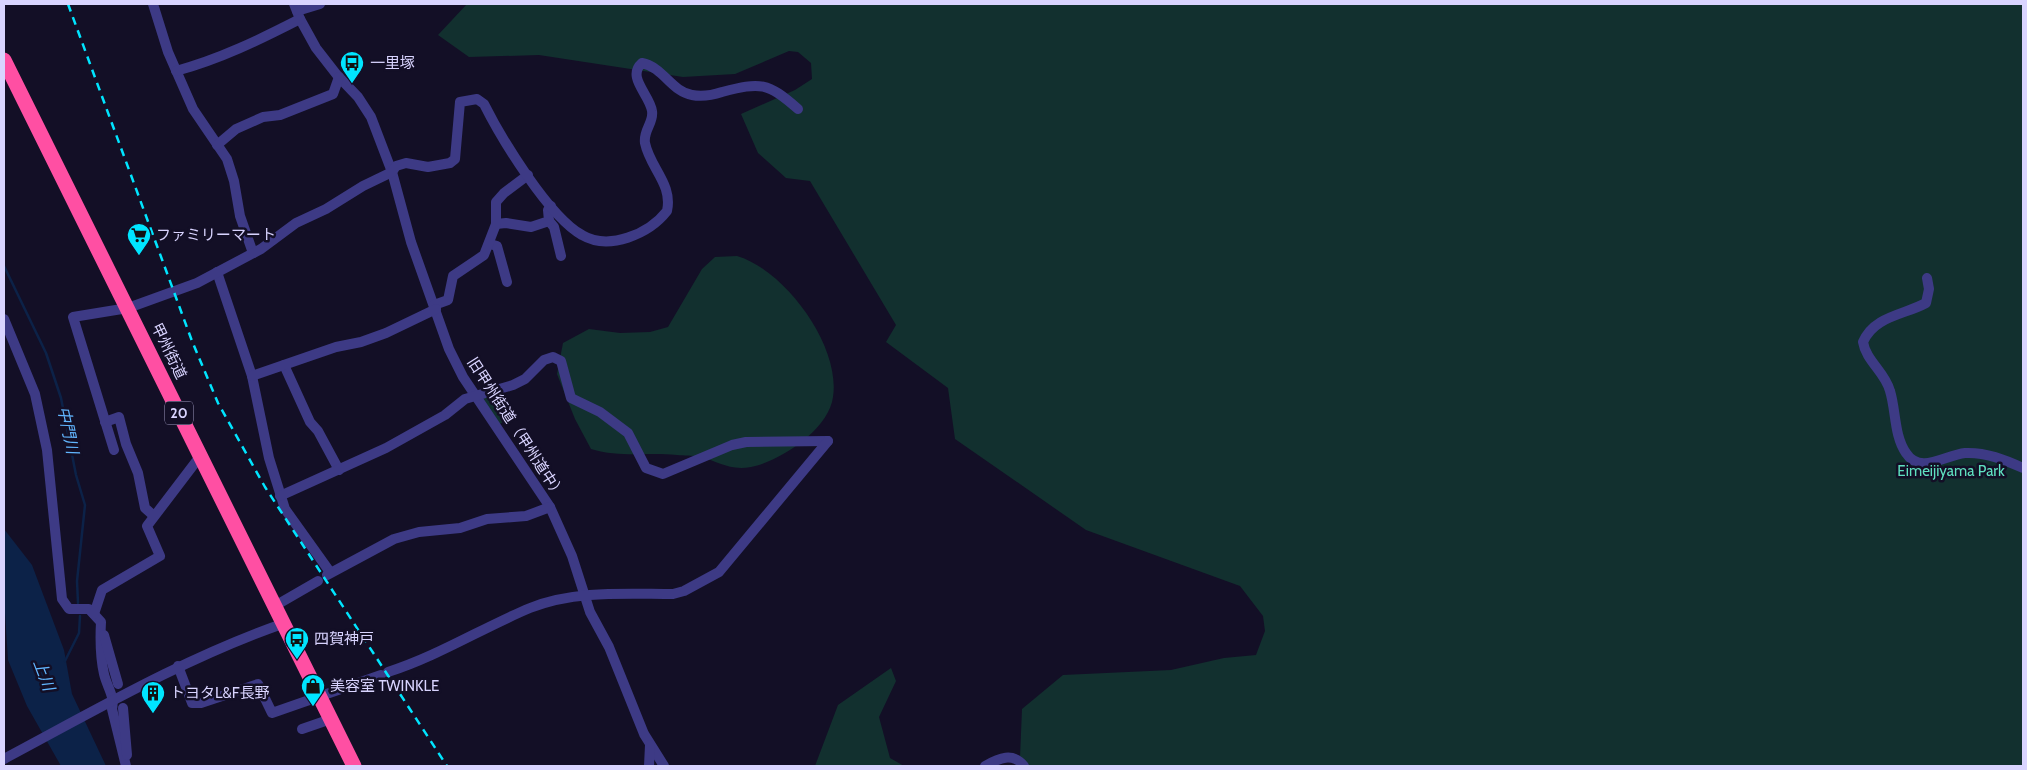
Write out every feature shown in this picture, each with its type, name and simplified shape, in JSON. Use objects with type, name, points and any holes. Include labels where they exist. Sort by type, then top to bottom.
[{"type":"highway","name":"甲州街道","points":[[4,60],[128,308],[273,607],[321,696],[354,766]]},
{"type":"street","points":[[153,4],[176,71],[198,118],[227,159],[234,181],[240,216],[253,253]]},
{"type":"street","points":[[176,71],[208,62],[249,45],[297,12],[320,4]]},
{"type":"street","name":"旧甲州街道（甲州道中）","points":[[297,12],[316,48],[358,97],[371,117],[392,172],[410,242],[449,349],[463,377],[477,395],[550,507],[572,556],[585,595],[650,744],[649,766]]},
{"type":"street","points":[[114,450],[73,317],[128,308],[197,283],[253,253],[296,223],[326,209],[363,186],[392,172],[396,166],[406,164],[428,167],[450,163],[455,158],[460,102],[477,99],[484,104],[528,176],[550,206],[580,234],[600,241],[628,237],[645,231],[667,211],[668,195],[665,183],[645,144],[645,131],[652,118],[652,109],[636,77],[637,67],[642,63],[652,65],[678,88],[691,96],[711,96],[749,85],[763,85],[782,96],[798,109]]},
{"type":"street","points":[[217,145],[236,129],[263,117],[280,115],[332,94],[339,77]]},
{"type":"street","points":[[252,376],[336,347],[362,342],[386,333],[448,300],[453,276],[478,260],[490,244],[496,224],[496,202],[504,193],[528,176]]},
{"type":"street","points":[[550,206],[549,221],[554,227],[561,256]]},
{"type":"street","points":[[496,224],[506,223],[531,227],[549,221]]},
{"type":"street","points":[[490,244],[498,246],[507,282]]},
{"type":"street","points":[[217,272],[252,376],[269,458],[280,496],[285,509],[325,576]]},
{"type":"street","points":[[1927,278],[1929,289],[1926,303],[1898,313],[1874,327],[1863,342],[1869,358],[1887,379],[1893,399],[1892,409],[1904,452],[1913,462],[1926,464],[1964,453],[1988,454],[2023,468]]},
{"type":"street","points":[[4,319],[37,404],[47,450],[62,599],[69,609],[89,609],[97,618],[118,684]]},
{"type":"street","points":[[178,666],[192,703],[195,704],[258,684],[272,713],[427,659],[532,608],[585,595],[673,594],[684,591],[719,572],[828,441],[746,442],[732,444],[664,474],[646,468],[628,433],[622,428],[600,412],[571,398],[561,361],[553,357],[544,360],[525,379],[513,386],[465,399],[432,424],[339,470],[280,496]]},
{"type":"street","points":[[284,365],[310,422],[318,431],[339,470]]},
{"type":"street","points":[[105,422],[119,418],[126,444],[138,473],[145,508],[154,516]]},
{"type":"street","points":[[126,766],[104,677],[97,618],[102,590],[160,556],[147,526],[198,459]]},
{"type":"street","points":[[273,607],[325,576],[394,539],[419,532],[460,528],[487,519],[526,516],[550,507]]},
{"type":"street","points":[[4,759],[178,666],[232,642],[282,624]]},
{"type":"street","points":[[123,708],[126,766]]},
{"type":"street","points":[[302,729],[332,720]]},
{"type":"street","points":[[650,744],[664,766]]},
{"type":"street","points":[[986,766],[1001,758],[1017,759],[1024,766]]},
{"type":"green space","name":"Eimeijiyama Park","points":[[467,4],[2023,4],[2023,766],[1016,766],[1020,758],[1022,709],[1063,675],[1171,670],[1224,658],[1256,655],[1265,631],[1263,616],[1240,586],[1086,530],[955,439],[948,388],[886,342],[896,325],[810,181],[786,178],[758,153],[741,114],[795,90],[812,79],[811,63],[798,52],[789,51],[735,74],[683,77],[539,55],[469,57],[438,35]]},
{"type":"green space","points":[[737,256],[755,264],[791,293],[819,334],[828,355],[833,377],[833,397],[830,409],[823,421],[802,442],[789,451],[763,464],[743,468],[730,467],[694,456],[623,454],[591,449],[575,419],[557,374],[563,343],[589,329],[620,333],[650,332],[668,327],[702,269],[715,257]]},
{"type":"green space","points":[[498,391],[515,415],[498,425],[482,396]]},
{"type":"green space","points":[[891,668],[896,681],[879,717],[890,758],[904,766],[815,766],[838,705]]},
{"type":"water","name":"上川","points":[[4,529],[32,565],[64,650],[72,694],[106,766],[61,766],[27,706],[8,660],[4,598]]},
{"type":"waterway","name":"中門川","points":[[4,266],[46,353],[61,398],[76,475],[85,505],[77,581],[78,603]]},
{"type":"waterway","name":"中門川","points":[[65,661],[79,633],[80,616]]},
{"type":"railway","points":[[68,4],[192,341],[218,403],[265,487],[447,766]]},
{"type":"place","name":"一里塚","points":[[352,84]]},
{"type":"place","name":"ファミリーマート","points":[[139,256]]},
{"type":"place","name":"四賀神戸","points":[[297,660]]},
{"type":"place","name":"美容室 TWINKLE","points":[[313,707]]},
{"type":"place","name":"トヨタL&F長野","points":[[153,714]]}]
